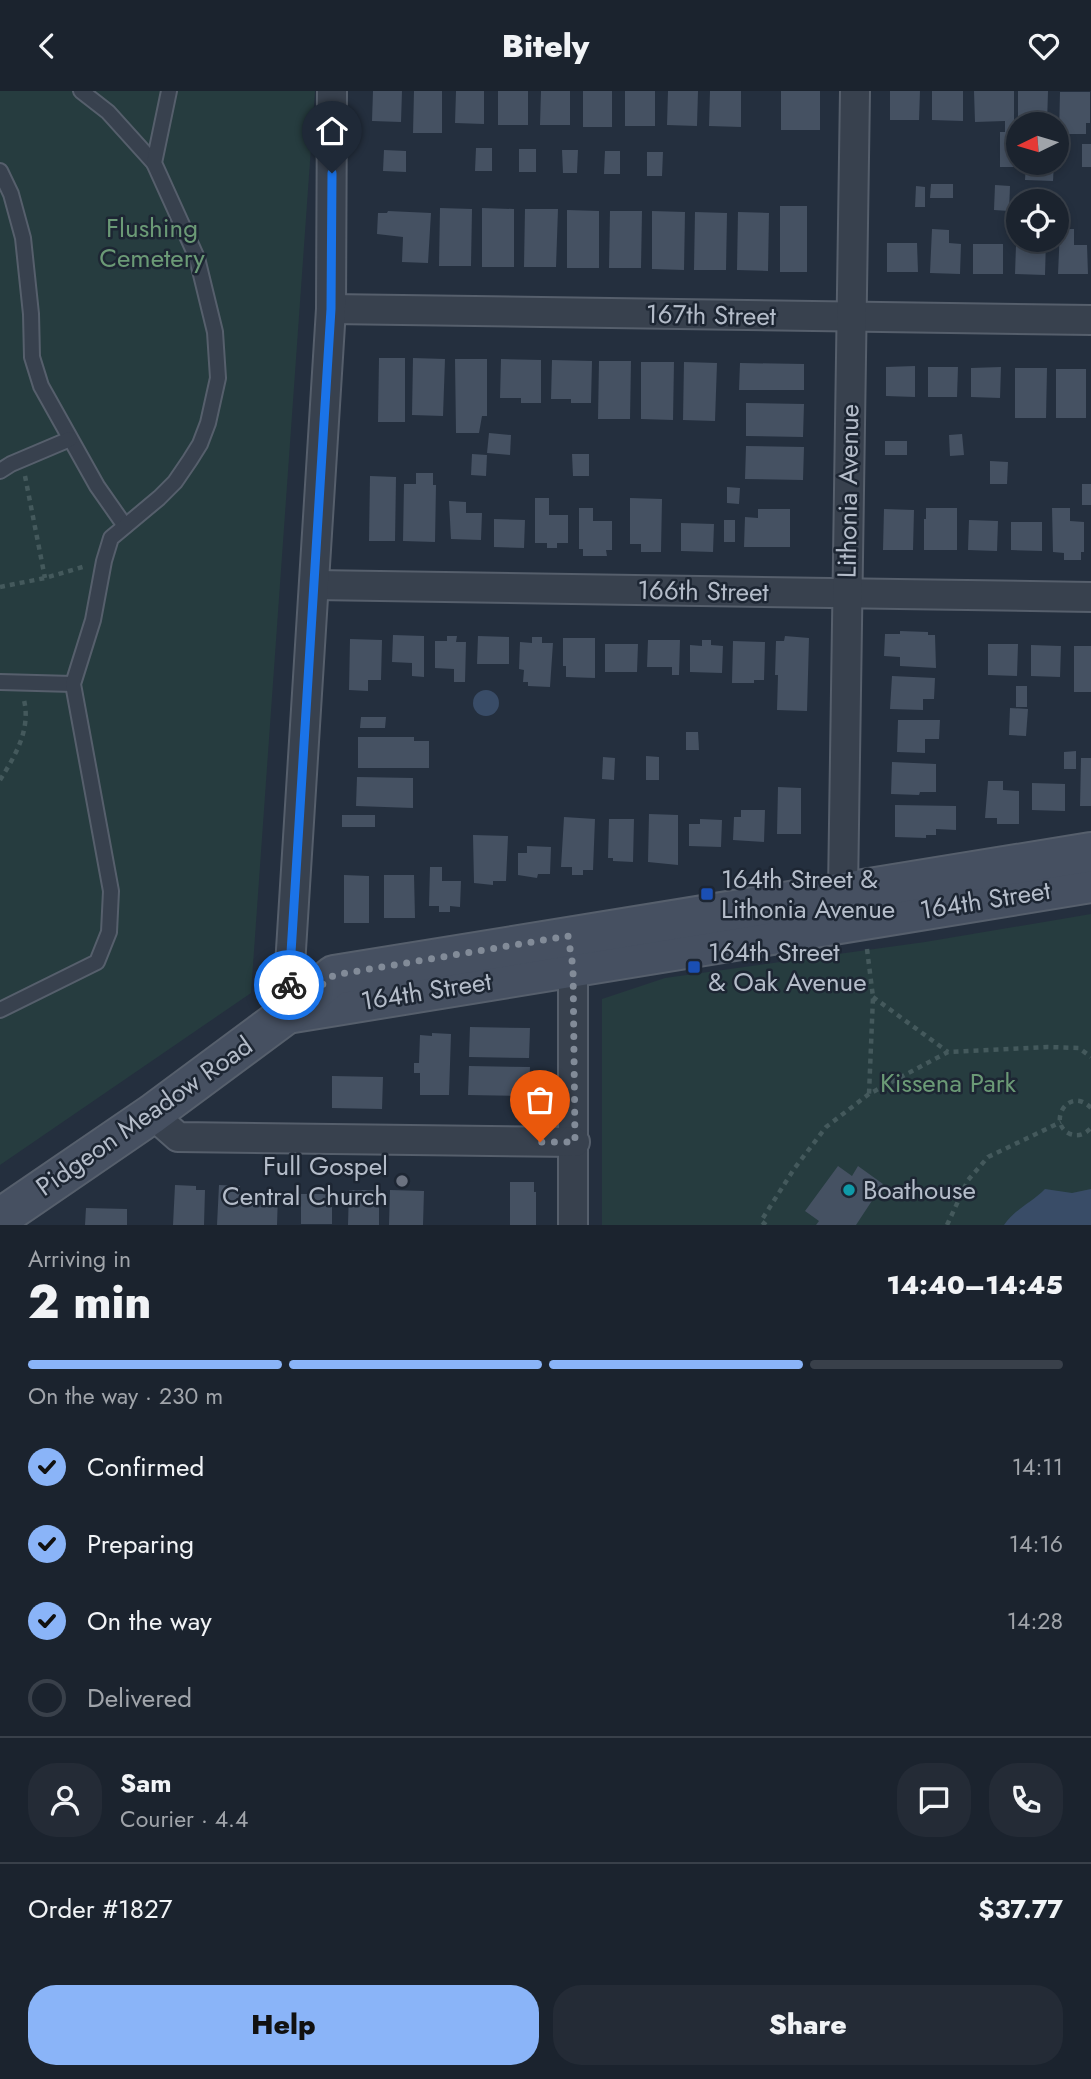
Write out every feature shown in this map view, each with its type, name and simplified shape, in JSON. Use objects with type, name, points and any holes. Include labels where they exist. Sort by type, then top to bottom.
[{"type":"street","points":[[287,1014],[331,309],[332,91]]},
{"type":"street","name":"Lithonia Avenue","points":[[843,891],[855,91]]},
{"type":"street","name":"167th Street","points":[[331,309],[1091,320]]},
{"type":"street","name":"166th Street","points":[[315,585],[1091,597]]},
{"type":"street","name":"164th Street","points":[[287,1014],[843,891],[1091,852]]},
{"type":"street","name":"164th Street","points":[[570,951],[1091,883]]},
{"type":"street","points":[[570,951],[575,1142],[573,1225]]},
{"type":"street","name":"Pidgeon Meadow Road","points":[[0,1218],[152,1114],[287,1014]]},
{"type":"street","points":[[152,1114],[178,1137],[575,1142]]},
{"type":"lane","points":[[0,1010],[97,962],[109,932],[111,891],[73,684],[93,620],[111,538],[167,490],[190,460],[208,423],[218,378],[215,332],[197,258],[154,163],[108,112],[81,91]]},
{"type":"lane","points":[[154,163],[169,91]]},
{"type":"lane","points":[[0,171],[11,194],[23,239],[31,314],[32,357],[41,386],[97,486],[125,526]]},
{"type":"lane","points":[[0,471],[70,439]]},
{"type":"lane","points":[[0,682],[73,684]]},
{"type":"path","points":[[22,459],[45,578]]},
{"type":"path","points":[[0,587],[45,578],[104,561]]},
{"type":"path","points":[[0,781],[19,751],[27,712],[20,683]]},
{"type":"path","points":[[866,941],[873,997],[869,1094]]},
{"type":"path","points":[[873,997],[948,1052]]},
{"type":"path","points":[[766,1225],[761,1221],[826,1128],[869,1094],[948,1052],[1047,1047],[1079,1048],[1091,1056]]},
{"type":"path","points":[[1091,1108],[1080,1101],[1069,1103],[1062,1111],[1061,1122],[1063,1128],[1071,1134],[1083,1135],[1091,1128]]},
{"type":"path","points":[[947,1225],[968,1180],[988,1157],[1061,1122]]},
{"type":"green space","name":"Flushing Cemetery","points":[[0,91],[315,91],[251,993],[0,1165]]},
{"type":"green space","name":"Kissena Park","points":[[1091,914],[1091,1225],[602,1225],[602,999],[665,978],[925,942]]},
{"type":"water","points":[[486,690],[495,694],[499,703],[495,712],[486,716],[477,712],[473,703],[477,694]]},
{"type":"water","points":[[1045,1189],[1072,1193],[1091,1189],[1091,1225],[1004,1225]]},
{"type":"building","points":[[373,91],[402,91],[401,122],[372,121]]},
{"type":"building","points":[[414,91],[442,91],[442,133],[413,133]]},
{"type":"building","points":[[456,91],[484,91],[484,124],[455,123]]},
{"type":"building","points":[[498,91],[528,91],[528,125],[498,125]]},
{"type":"building","points":[[541,91],[570,91],[570,125],[540,125]]},
{"type":"building","points":[[583,91],[612,91],[612,127],[583,127]]},
{"type":"building","points":[[625,91],[655,91],[655,126],[625,126]]},
{"type":"building","points":[[668,91],[698,91],[697,126],[667,125]]},
{"type":"building","points":[[710,91],[741,91],[741,127],[709,126]]},
{"type":"building","points":[[781,91],[820,91],[820,130],[781,130]]},
{"type":"building","points":[[890,91],[920,91],[919,120],[890,120]]},
{"type":"building","points":[[932,91],[963,91],[963,121],[932,120]]},
{"type":"building","points":[[974,91],[1014,91],[1014,112],[1006,112],[1006,167],[1000,167],[1000,132],[1005,132],[1005,121],[975,122]]},
{"type":"building","points":[[1018,91],[1048,91],[1047,112],[1018,112]]},
{"type":"building","points":[[1060,92],[1090,92],[1090,123],[1086,123],[1086,134],[1069,134],[1069,112],[1060,112]]},
{"type":"building","points":[[1082,144],[1091,144],[1091,167],[1082,167]]},
{"type":"building","points":[[476,148],[492,148],[492,171],[475,171]]},
{"type":"building","points":[[519,149],[536,149],[536,172],[519,172]]},
{"type":"building","points":[[384,150],[406,151],[406,172],[383,171]]},
{"type":"building","points":[[562,150],[578,150],[577,173],[563,173]]},
{"type":"building","points":[[605,151],[620,151],[620,174],[604,174]]},
{"type":"building","points":[[647,152],[663,152],[662,176],[647,176]]},
{"type":"building","points":[[1025,175],[1053,175],[1053,181],[1025,180]]},
{"type":"building","points":[[931,184],[953,184],[953,198],[930,198]]},
{"type":"building","points":[[995,185],[1010,186],[1010,189],[1006,189],[1006,211],[994,210]]},
{"type":"building","points":[[916,186],[925,187],[925,207],[915,207]]},
{"type":"building","points":[[780,206],[807,206],[807,272],[780,272]]},
{"type":"building","points":[[440,208],[472,209],[471,266],[439,266]]},
{"type":"building","points":[[482,208],[514,209],[514,267],[482,267]]},
{"type":"building","points":[[525,209],[558,209],[556,267],[524,267]]},
{"type":"building","points":[[567,210],[599,211],[599,268],[567,268]]},
{"type":"building","points":[[610,211],[642,211],[641,268],[609,268]]},
{"type":"building","points":[[652,211],[685,212],[684,270],[652,269]]},
{"type":"building","points":[[695,212],[727,213],[726,270],[694,270]]},
{"type":"building","points":[[738,212],[769,213],[768,271],[737,270]]},
{"type":"building","points":[[378,213],[431,213],[428,263],[402,262],[403,237],[377,234]]},
{"type":"building","points":[[932,229],[949,230],[949,243],[961,244],[960,274],[930,273]]},
{"type":"building","points":[[1069,229],[1074,229],[1074,245],[1087,245],[1088,274],[1058,274],[1059,252],[1069,252]]},
{"type":"building","points":[[887,243],[917,243],[918,272],[887,272]]},
{"type":"building","points":[[973,244],[1003,244],[1003,274],[973,274]]},
{"type":"building","points":[[1016,252],[1046,252],[1045,275],[1015,274]]},
{"type":"building","points":[[379,358],[405,358],[405,422],[378,422]]},
{"type":"building","points":[[413,358],[445,359],[443,416],[412,415]]},
{"type":"building","points":[[455,359],[487,359],[487,416],[482,416],[479,433],[456,433]]},
{"type":"building","points":[[501,359],[541,360],[541,403],[521,403],[521,398],[500,398]]},
{"type":"building","points":[[552,360],[592,361],[591,403],[551,399]]},
{"type":"building","points":[[599,361],[631,361],[630,419],[598,419]]},
{"type":"building","points":[[641,362],[674,362],[673,420],[641,419]]},
{"type":"building","points":[[684,362],[717,363],[715,421],[683,420]]},
{"type":"building","points":[[740,363],[804,364],[804,390],[739,390]]},
{"type":"building","points":[[915,366],[915,397],[886,396],[886,367]]},
{"type":"building","points":[[928,367],[958,367],[957,397],[928,397]]},
{"type":"building","points":[[1001,367],[1000,398],[971,397],[971,368]]},
{"type":"building","points":[[1015,368],[1047,368],[1046,418],[1015,418]]},
{"type":"building","points":[[1056,369],[1086,369],[1086,418],[1056,418]]},
{"type":"building","points":[[746,403],[804,404],[803,437],[746,436]]},
{"type":"building","points":[[489,433],[511,435],[510,455],[487,453]]},
{"type":"building","points":[[962,434],[964,455],[950,456],[949,435]]},
{"type":"building","points":[[885,441],[907,441],[907,455],[885,455]]},
{"type":"building","points":[[746,446],[804,447],[803,480],[745,479]]},
{"type":"building","points":[[472,454],[487,455],[486,476],[471,475]]},
{"type":"building","points":[[572,454],[589,454],[589,476],[573,476]]},
{"type":"building","points":[[990,461],[1008,462],[1007,484],[990,484]]},
{"type":"building","points":[[416,473],[433,473],[433,485],[436,485],[435,542],[403,541],[404,484],[416,484]]},
{"type":"building","points":[[370,476],[396,477],[395,541],[369,541]]},
{"type":"building","points":[[1082,484],[1091,484],[1091,505],[1082,505]]},
{"type":"building","points":[[727,487],[740,488],[739,504],[727,503]]},
{"type":"building","points":[[535,498],[549,498],[549,515],[568,515],[568,543],[557,543],[557,548],[547,548],[547,543],[535,543]]},
{"type":"building","points":[[630,498],[662,499],[661,552],[641,552],[641,544],[630,544]]},
{"type":"building","points":[[449,501],[466,502],[466,513],[482,513],[481,540],[451,539]]},
{"type":"building","points":[[579,508],[593,508],[593,521],[612,521],[612,550],[606,550],[607,556],[583,556],[583,549],[579,549]]},
{"type":"building","points":[[926,508],[957,508],[957,550],[924,550]]},
{"type":"building","points":[[1052,508],[1070,508],[1070,521],[1084,522],[1084,552],[1081,552],[1081,560],[1064,560],[1064,553],[1053,552]]},
{"type":"building","points":[[758,509],[790,509],[790,547],[744,547],[745,517],[758,518]]},
{"type":"building","points":[[884,509],[914,510],[913,550],[883,550]]},
{"type":"building","points":[[494,519],[525,520],[524,548],[494,547]]},
{"type":"building","points":[[724,520],[735,520],[735,542],[724,542]]},
{"type":"building","points":[[969,520],[998,521],[997,551],[968,550]]},
{"type":"building","points":[[1011,522],[1042,522],[1042,551],[1011,550]]},
{"type":"building","points":[[681,523],[714,524],[713,552],[681,551]]},
{"type":"building","points":[[900,631],[928,632],[928,635],[935,635],[936,668],[900,666],[900,657],[884,656],[885,634],[900,634]]},
{"type":"building","points":[[393,635],[424,636],[424,677],[412,676],[412,663],[392,662]]},
{"type":"building","points":[[447,636],[457,636],[456,642],[466,642],[465,682],[454,682],[454,669],[435,668],[435,641],[447,641]]},
{"type":"building","points":[[478,636],[509,637],[509,664],[477,664]]},
{"type":"building","points":[[785,636],[809,638],[807,711],[777,710],[776,641],[784,641]]},
{"type":"building","points":[[532,637],[542,637],[542,643],[553,643],[550,687],[528,686],[528,682],[523,682],[524,670],[519,669],[520,642],[532,643]]},
{"type":"building","points":[[563,638],[595,638],[595,678],[566,677],[566,666],[563,666]]},
{"type":"building","points":[[350,639],[382,640],[381,680],[368,680],[368,691],[349,690]]},
{"type":"building","points":[[648,640],[680,640],[679,675],[672,675],[672,667],[647,667]]},
{"type":"building","points":[[702,640],[711,640],[711,645],[723,646],[722,673],[690,672],[690,645],[702,646]]},
{"type":"building","points":[[733,641],[765,642],[764,680],[732,683]]},
{"type":"building","points":[[605,644],[638,644],[637,672],[605,672]]},
{"type":"building","points":[[988,644],[1018,644],[1017,676],[988,675]]},
{"type":"building","points":[[1031,645],[1061,646],[1060,677],[1031,676]]},
{"type":"building","points":[[1074,646],[1091,646],[1091,692],[1074,692]]},
{"type":"building","points":[[892,676],[935,678],[934,699],[923,699],[923,710],[890,709]]},
{"type":"building","points":[[1016,686],[1027,686],[1027,707],[1016,707]]},
{"type":"building","points":[[1010,708],[1028,709],[1026,736],[1009,735]]},
{"type":"building","points":[[361,717],[386,717],[385,728],[360,728]]},
{"type":"building","points":[[898,720],[940,720],[939,739],[925,739],[925,753],[897,752]]},
{"type":"building","points":[[686,732],[698,732],[699,750],[686,750]]},
{"type":"building","points":[[358,737],[414,737],[414,741],[429,741],[429,768],[358,768]]},
{"type":"building","points":[[1076,751],[1076,769],[1064,769],[1064,752]]},
{"type":"building","points":[[646,756],[659,757],[659,780],[646,780]]},
{"type":"building","points":[[603,757],[615,758],[614,780],[602,779]]},
{"type":"building","points":[[1081,758],[1091,758],[1091,806],[1080,806]]},
{"type":"building","points":[[892,762],[936,764],[936,792],[920,792],[919,795],[891,794]]},
{"type":"building","points":[[357,777],[413,778],[413,808],[356,806]]},
{"type":"building","points":[[988,781],[1003,781],[1003,790],[1019,791],[1019,824],[997,824],[997,818],[985,818]]},
{"type":"building","points":[[1032,783],[1065,784],[1065,811],[1032,810]]},
{"type":"building","points":[[778,787],[801,788],[801,834],[777,834]]},
{"type":"building","points":[[895,805],[956,806],[956,830],[936,829],[936,835],[926,835],[926,838],[895,837]]},
{"type":"building","points":[[741,810],[765,810],[764,842],[733,840],[734,817],[741,817]]},
{"type":"building","points":[[649,814],[678,815],[678,865],[648,862]]},
{"type":"building","points":[[342,815],[375,815],[375,827],[342,827]]},
{"type":"building","points":[[564,817],[595,819],[593,870],[583,870],[583,875],[572,875],[572,867],[561,867]]},
{"type":"building","points":[[609,819],[634,819],[633,862],[613,861],[613,858],[608,858]]},
{"type":"building","points":[[700,819],[722,820],[721,847],[689,846],[689,824],[700,824]]},
{"type":"building","points":[[473,835],[508,836],[506,881],[493,881],[493,885],[474,883]]},
{"type":"building","points":[[527,846],[551,847],[550,874],[538,874],[537,878],[518,875],[518,853],[527,853]]},
{"type":"building","points":[[430,867],[442,867],[442,881],[461,881],[460,907],[450,906],[450,912],[439,912],[439,906],[429,906]]},
{"type":"building","points":[[344,875],[369,876],[369,923],[344,923]]},
{"type":"building","points":[[384,875],[414,875],[415,918],[384,918]]},
{"type":"building","points":[[470,1027],[530,1028],[529,1058],[469,1057]]},
{"type":"building","points":[[432,1033],[451,1034],[449,1095],[420,1095],[420,1073],[414,1073],[414,1063],[419,1063],[420,1035],[432,1036]]},
{"type":"building","points":[[469,1066],[530,1067],[529,1096],[468,1095]]},
{"type":"building","points":[[332,1076],[383,1077],[382,1109],[332,1108]]},
{"type":"building","name":"Boathouse","points":[[838,1166],[852,1176],[858,1166],[883,1184],[856,1225],[816,1225],[819,1221],[805,1211]]},
{"type":"building","points":[[510,1182],[534,1182],[536,1225],[510,1225]]},
{"type":"building","points":[[175,1185],[196,1186],[196,1190],[205,1190],[204,1225],[173,1225]]},
{"type":"building","points":[[219,1185],[240,1186],[240,1193],[278,1194],[277,1225],[217,1225]]},
{"type":"building","points":[[349,1190],[379,1190],[379,1225],[348,1225]]},
{"type":"building","points":[[390,1190],[424,1191],[423,1225],[389,1225]]},
{"type":"building","points":[[301,1194],[332,1194],[332,1224],[301,1224]]},
{"type":"building","points":[[86,1208],[127,1209],[127,1225],[85,1225]]},
{"type":"way so far","points":[[289,985],[287,1014],[334,975],[568,936],[573,967],[575,1142],[540,1142]]},
{"type":"place","name":"164th Street & Lithonia Avenue","points":[[707,894]]},
{"type":"place","name":"164th Street & Oak Avenue","points":[[694,967]]},
{"type":"place","name":"Full Gospel Central Church","points":[[402,1181]]},
{"type":"place","name":"Boathouse","points":[[849,1190]]},
{"type":"route","points":[[289,985],[331,309],[332,173]]}]
